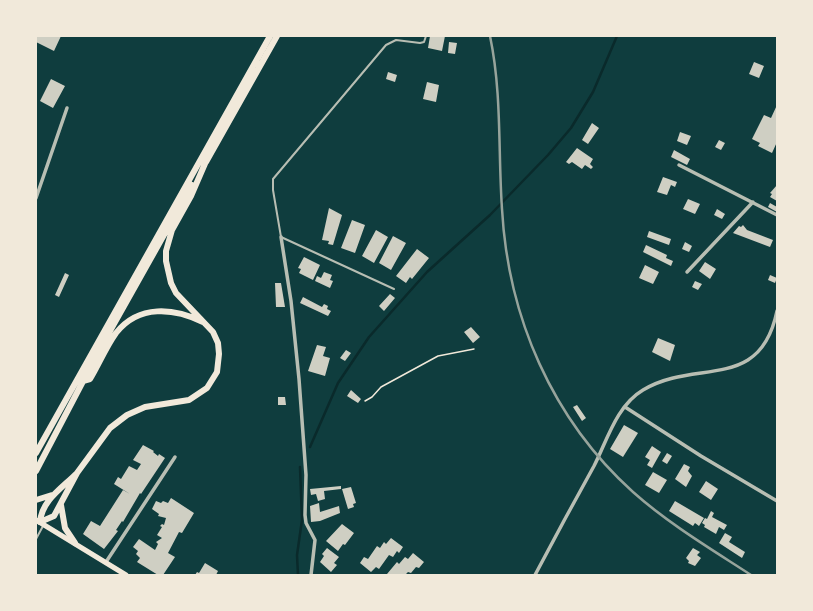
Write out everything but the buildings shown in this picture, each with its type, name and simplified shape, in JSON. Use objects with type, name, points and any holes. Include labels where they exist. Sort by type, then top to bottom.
[{"type":"highway","points":[[36,453],[270,36]]},
{"type":"highway","points":[[36,471],[83,381],[277,36]]},
{"type":"highway","points":[[77,473],[45,504],[41,512],[40,522],[54,516],[62,505],[77,473],[104,435],[127,415],[155,404],[189,400],[207,388],[217,372],[219,354],[218,343],[213,332],[176,293],[171,283],[166,262],[166,251],[172,230],[191,196],[207,159]]},
{"type":"highway","points":[[83,381],[90,378],[117,332],[124,325],[139,316],[157,310],[169,310],[180,312],[206,324]]},
{"type":"highway","points":[[36,500],[54,494]]},
{"type":"highway","points":[[62,505],[65,528],[75,543]]},
{"type":"main road","points":[[40,522],[106,562],[122,574]]},
{"type":"street","points":[[36,198],[67,108]]},
{"type":"street","points":[[679,165],[777,215]]},
{"type":"street","points":[[687,272],[753,202]]},
{"type":"street","points":[[280,236],[292,301],[299,379],[306,475],[305,515],[306,523],[315,540],[311,575]]},
{"type":"street","points":[[535,575],[595,463],[612,427],[625,407],[634,397],[650,387],[675,379],[730,368],[751,359],[765,345],[772,329],[777,311]]},
{"type":"street","points":[[625,407],[701,456],[777,501]]},
{"type":"street","points":[[106,562],[175,457]]},
{"type":"lane","points":[[394,289],[280,236],[273,190],[275,176],[386,45],[396,40],[420,43],[424,42],[426,36]]},
{"type":"lane","points":[[36,539],[40,522]]},
{"type":"path","points":[[365,401],[372,397],[381,388],[438,356],[474,349]]},
{"type":"waterway","points":[[310,447],[338,383],[369,337],[427,272],[490,215],[548,155],[571,128],[593,92],[617,36]]},
{"type":"waterway","points":[[298,575],[297,555],[302,520],[300,467]]},
{"type":"railway","points":[[490,36],[494,57],[498,100],[502,209],[506,249],[514,289],[525,327],[539,364],[558,399],[579,432],[604,463],[633,492],[661,515],[751,575]]}]
